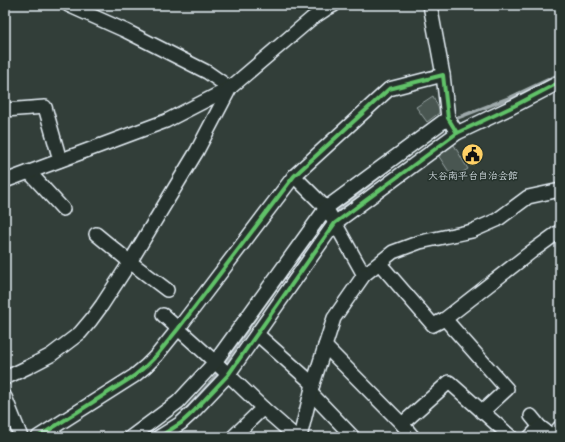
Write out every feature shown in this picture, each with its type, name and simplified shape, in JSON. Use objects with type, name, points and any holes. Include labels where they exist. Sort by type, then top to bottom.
[{"type":"street","points":[[68,5],[126,31],[208,72],[230,88]]},
{"type":"street","points":[[5,181],[166,121],[230,88],[311,19],[334,5]]},
{"type":"street","points":[[430,5],[452,124]]},
{"type":"street","points":[[38,437],[134,376],[146,366],[178,329],[294,176],[389,89],[443,75]]},
{"type":"street","points":[[159,437],[181,423],[193,412],[221,368],[331,215],[452,124],[512,107],[560,82]]},
{"type":"street","points":[[5,378],[28,368],[51,355],[80,333],[102,305],[130,262],[197,151],[230,88]]},
{"type":"street","points":[[5,110],[45,107],[60,160]]},
{"type":"street","points":[[29,172],[63,209]]},
{"type":"street","points":[[294,176],[331,215],[364,275]]},
{"type":"street","points":[[300,437],[312,388],[334,318],[364,275],[380,264],[393,252],[420,242],[472,231],[497,220],[528,197],[560,190]]},
{"type":"street","points":[[131,437],[221,368],[257,334],[331,215]]},
{"type":"street","points":[[380,264],[433,325],[445,319],[560,231]]},
{"type":"street","points":[[96,234],[167,290]]},
{"type":"street","points":[[163,315],[296,437]]},
{"type":"street","points":[[445,319],[507,389],[482,412]]},
{"type":"street","points":[[257,334],[312,388],[353,437]]},
{"type":"street","points":[[325,346],[413,437]]},
{"type":"street","points":[[402,424],[449,382],[511,437]]},
{"type":"street","points":[[5,397],[21,437]]},
{"type":"street","points":[[233,437],[263,408]]},
{"type":"street","points":[[531,416],[540,427],[552,436],[560,427]]},
{"type":"street","points":[[530,437],[540,427]]},
{"type":"shaded area","points":[[433,96],[439,109],[439,113],[427,122],[416,107]]},
{"type":"shaded area","points":[[451,140],[468,169],[453,178],[436,152]]},
{"type":"waterway","points":[[453,121],[457,118],[509,98],[560,74]]},
{"type":"waterway","points":[[333,214],[383,174]]},
{"type":"waterway","points":[[223,366],[258,314],[324,222],[329,218]]},
{"type":"waterway","points":[[180,416],[212,381],[219,371]]},
{"type":"waterway","points":[[147,437],[158,430]]},
{"type":"cycle path","points":[[38,437],[134,376],[146,366],[178,329],[294,176],[389,89],[443,75],[448,118],[457,133]]},
{"type":"cycle path","points":[[159,437],[181,423],[228,375],[335,223],[457,133],[560,82]]},
{"type":"place","name":"大谷南平台自治会館","points":[[473,155]]}]
